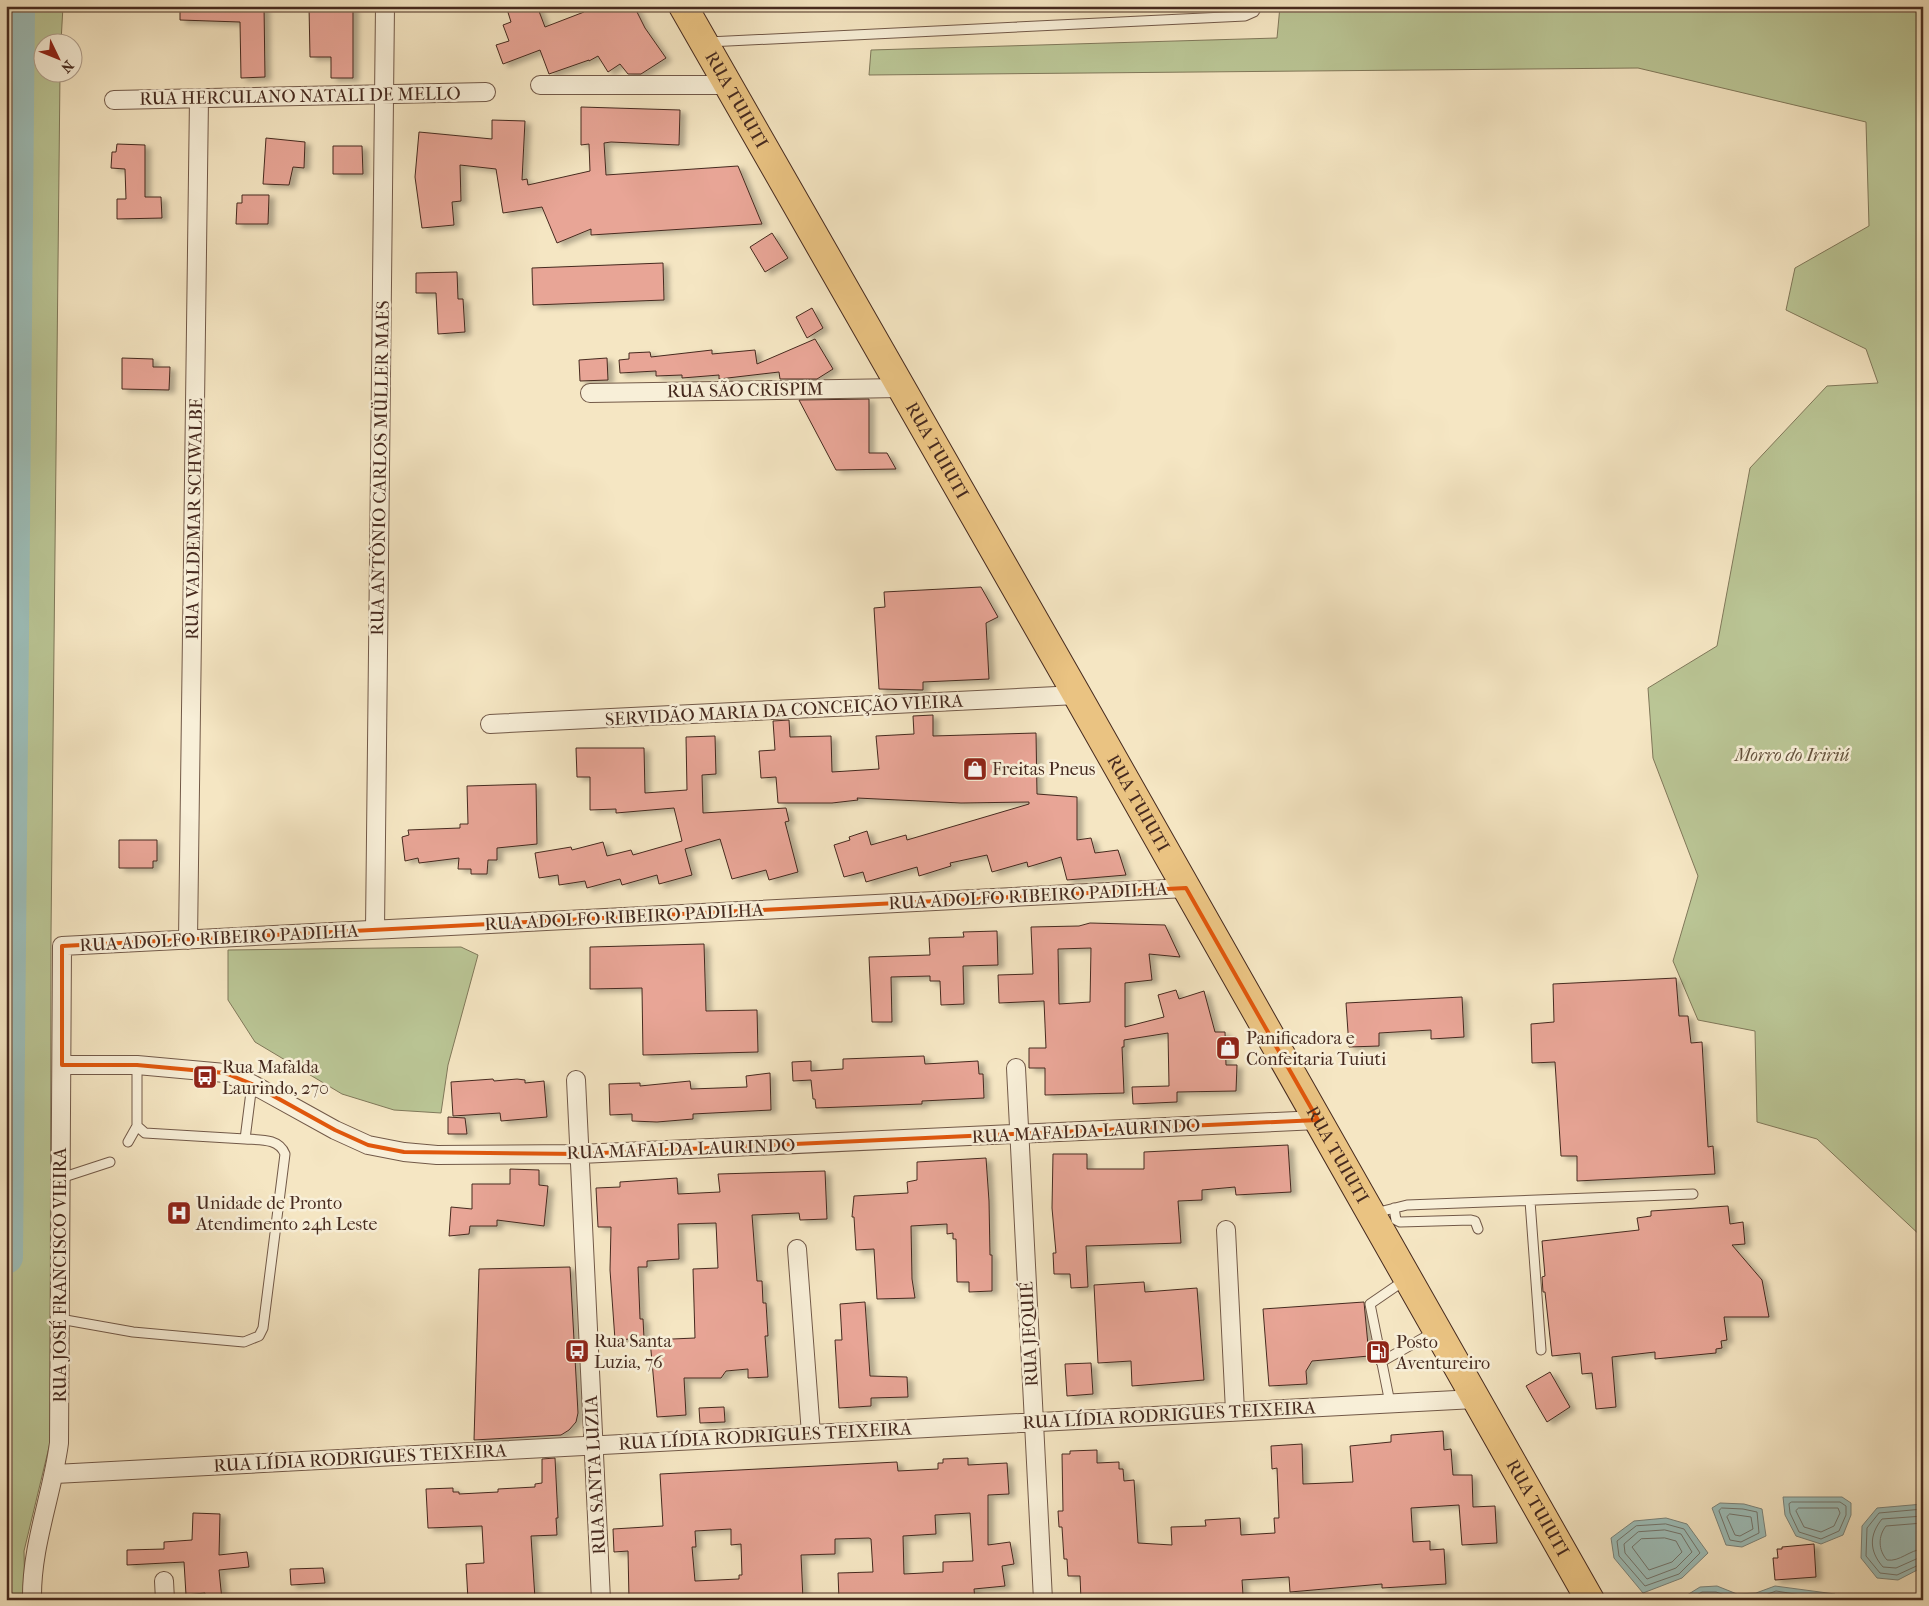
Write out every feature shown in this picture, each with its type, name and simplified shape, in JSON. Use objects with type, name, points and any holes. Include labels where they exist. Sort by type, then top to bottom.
[{"type":"main road","name":"RUA TUIUTI","points":[[683,6],[1078,695],[1318,1120],[1382,1211],[1407,1278],[1590,1600]]},
{"type":"street","name":"RUA ANTÔNIO CARLOS MÜLLER MAES","points":[[375,930],[385,6]]},
{"type":"street","points":[[540,85],[727,85]]},
{"type":"street","name":"RUA HERCULANO NATALI DE MELLO","points":[[114,100],[486,92]]},
{"type":"street","name":"RUA VALDEMAR SCHWALBE","points":[[188,940],[199,98]]},
{"type":"street","name":"RUA SÃO CRISPIM","points":[[590,393],[901,388]]},
{"type":"street","name":"SERVIDÃO MARIA DA CONCEIÇÃO VIEIRA","points":[[490,724],[1078,695]]},
{"type":"street","name":"RUA ADOLFO RIBEIRO PADILHA","points":[[62,946],[1186,888]]},
{"type":"street","name":"RUA JOSÉ FRANCISCO VIEIRA","points":[[32,1600],[32,1572],[35,1552],[55,1474],[59,1443],[62,946]]},
{"type":"street","name":"RUA MAFALDA LAURINDO","points":[[62,1065],[137,1064],[225,1073],[252,1084],[335,1130],[368,1145],[404,1152],[437,1155],[580,1154],[1318,1120]]},
{"type":"street","name":"RUA JEQUIÉ","points":[[1016,1068],[1043,1600]]},
{"type":"street","name":"RUA SANTA LUZIA","points":[[576,1080],[601,1600]]},
{"type":"street","points":[[1226,1230],[1235,1411]]},
{"type":"street","points":[[797,1249],[811,1434]]},
{"type":"street","name":"RUA LÍDIA RODRIGUES TEIXEIRA","points":[[55,1474],[1475,1399]]},
{"type":"street","points":[[164,1581],[165,1600]]},
{"type":"lane","points":[[702,42],[1245,16],[1254,12],[1258,6]]},
{"type":"lane","points":[[128,1142],[137,1126],[137,1064]]},
{"type":"lane","points":[[245,1139],[252,1084]]},
{"type":"lane","points":[[60,1319],[133,1332],[244,1342],[259,1336],[263,1328],[285,1154],[279,1144],[245,1139],[145,1133],[137,1126]]},
{"type":"lane","points":[[61,1178],[110,1162]]},
{"type":"lane","points":[[1382,1211],[1407,1205],[1694,1194]]},
{"type":"lane","points":[[1530,1201],[1541,1350]]},
{"type":"lane","points":[[1382,1211],[1400,1222],[1472,1220],[1475,1221],[1478,1229]]},
{"type":"lane","points":[[1390,1403],[1370,1304],[1407,1278]]},
{"type":"lane","points":[[1381,1362],[1436,1331]]},
{"type":"highlighted area","points":[[1186,888],[1318,1120],[580,1154],[404,1152],[368,1145],[335,1130],[252,1084],[225,1073],[137,1065],[62,1065],[62,946]]},
{"type":"green space","points":[[11,6],[63,6],[62,32],[32,32],[32,82],[60,82],[51,935],[50,1443],[24,1551],[25,1600],[6,1600],[6,330]]},
{"type":"green space","name":"Morro do Iririú","points":[[1280,6],[1923,6],[1923,1238],[1817,1139],[1757,1122],[1755,1031],[1698,1020],[1673,961],[1698,876],[1653,758],[1648,688],[1717,646],[1750,468],[1827,386],[1878,383],[1866,349],[1786,310],[1795,268],[1869,226],[1866,122],[1638,68],[869,75],[871,50],[1277,38]]},
{"type":"green space","points":[[461,947],[478,955],[448,1065],[441,1113],[394,1110],[342,1094],[255,1042],[228,1000],[228,950]]},
{"type":"water","points":[[1783,1497],[1842,1497],[1851,1503],[1851,1515],[1843,1535],[1821,1544],[1796,1536],[1785,1515]]},
{"type":"water","points":[[1720,1503],[1744,1504],[1762,1509],[1766,1536],[1742,1547],[1726,1545],[1712,1508]]},
{"type":"water","points":[[1923,1504],[1923,1567],[1898,1580],[1877,1578],[1861,1558],[1862,1526],[1877,1508]]},
{"type":"water","points":[[1666,1518],[1687,1524],[1708,1553],[1682,1578],[1643,1593],[1614,1558],[1611,1538],[1634,1521]]},
{"type":"water","points":[[1717,1586],[1737,1594],[1756,1593],[1775,1586],[1835,1594],[1839,1600],[1679,1600],[1700,1587]]},
{"type":"building","points":[[180,6],[264,6],[265,77],[241,78],[240,22],[180,20]]},
{"type":"building","points":[[309,6],[353,6],[353,78],[331,78],[331,57],[310,57]]},
{"type":"building","points":[[506,6],[537,6],[545,27],[584,12],[581,6],[634,6],[645,28],[666,58],[641,74],[628,74],[620,64],[608,72],[598,56],[589,61],[549,74],[540,50],[503,64],[496,45],[509,41],[503,25],[511,22]]},
{"type":"building","points":[[581,107],[680,110],[679,145],[604,143],[606,175],[738,166],[762,224],[591,235],[591,229],[557,243],[542,207],[503,213],[496,169],[460,165],[461,201],[452,202],[454,225],[422,228],[415,177],[419,132],[492,139],[492,120],[525,121],[522,180],[527,179],[528,185],[590,171],[589,144],[581,145]]},
{"type":"building","points":[[266,138],[305,142],[304,168],[293,167],[289,185],[263,184]]},
{"type":"building","points":[[117,144],[145,145],[145,197],[161,197],[162,218],[117,219],[117,199],[126,199],[125,169],[111,168],[112,152],[116,152]]},
{"type":"building","points":[[333,146],[362,146],[363,174],[333,174]]},
{"type":"building","points":[[242,195],[269,195],[268,224],[236,224],[237,203],[242,203]]},
{"type":"building","points":[[772,233],[788,258],[765,272],[750,247]]},
{"type":"building","points":[[663,263],[664,300],[533,305],[532,268]]},
{"type":"building","points":[[457,272],[458,299],[463,299],[465,332],[438,334],[436,293],[416,293],[416,273]]},
{"type":"building","points":[[812,308],[823,328],[807,338],[796,317]]},
{"type":"building","points":[[815,339],[833,369],[817,379],[780,379],[779,372],[719,379],[719,375],[682,378],[682,375],[656,376],[656,371],[620,373],[619,360],[629,359],[629,353],[650,352],[651,357],[712,350],[712,354],[755,350],[757,364]]},
{"type":"building","points":[[122,358],[153,359],[153,367],[170,367],[169,390],[122,389]]},
{"type":"building","points":[[607,358],[608,380],[580,381],[579,360]]},
{"type":"building","points":[[869,399],[869,453],[887,453],[896,469],[836,470],[799,400]]},
{"type":"building","points":[[981,587],[998,617],[986,623],[989,679],[923,682],[923,690],[879,689],[874,608],[885,607],[884,592]]},
{"type":"building","points":[[933,715],[933,736],[1036,733],[1037,794],[1077,797],[1077,840],[1091,838],[1095,853],[1118,850],[1126,875],[1067,880],[1061,857],[1028,867],[1027,862],[992,872],[987,855],[950,863],[951,866],[919,876],[917,867],[866,882],[863,872],[844,877],[834,845],[850,840],[849,837],[867,831],[871,845],[906,835],[907,840],[1029,804],[1029,802],[961,803],[857,798],[858,800],[832,803],[778,803],[776,777],[761,778],[759,751],[775,750],[773,721],[789,720],[790,737],[831,736],[832,772],[879,769],[876,736],[914,734],[913,716]]},
{"type":"building","points":[[715,736],[716,774],[702,775],[703,813],[786,808],[789,821],[785,822],[798,872],[769,880],[766,870],[732,879],[720,839],[685,849],[692,875],[659,884],[657,875],[622,885],[620,879],[587,888],[585,881],[559,885],[558,875],[539,878],[535,853],[571,847],[572,850],[603,842],[607,856],[631,850],[633,855],[682,841],[674,808],[616,813],[616,809],[590,810],[590,777],[577,777],[576,748],[644,748],[645,793],[687,790],[686,737]]},
{"type":"building","points":[[536,784],[537,844],[497,848],[497,860],[488,860],[487,874],[471,874],[471,869],[458,869],[459,858],[419,863],[418,858],[405,861],[402,837],[409,835],[408,830],[460,828],[460,824],[468,824],[467,786]]},
{"type":"building","points":[[119,840],[157,840],[157,861],[153,861],[153,868],[119,868]]},
{"type":"building","points":[[1090,923],[1165,925],[1180,957],[1149,954],[1152,980],[1125,983],[1125,1027],[1164,1017],[1158,995],[1176,990],[1179,999],[1204,991],[1215,1032],[1225,1032],[1226,1065],[1237,1065],[1236,1091],[1177,1092],[1177,1102],[1133,1104],[1132,1087],[1169,1086],[1168,1033],[1124,1040],[1124,1047],[1122,1047],[1124,1093],[1045,1095],[1045,1068],[1029,1068],[1029,1048],[1046,1048],[1044,1001],[999,1003],[998,975],[1033,974],[1031,927],[1079,926]],"holes":[[[1091,948],[1090,1002],[1059,1004],[1058,949]]]},
{"type":"building","points":[[997,931],[998,965],[963,966],[964,1004],[941,1005],[940,981],[930,981],[930,976],[891,977],[892,1022],[872,1022],[869,957],[930,955],[929,938],[964,937],[963,932]]},
{"type":"building","points":[[704,944],[706,1011],[757,1010],[758,1052],[643,1055],[642,988],[590,989],[590,947]]},
{"type":"building","points":[[1676,978],[1679,1016],[1688,1016],[1691,1043],[1702,1042],[1708,1147],[1713,1146],[1715,1174],[1577,1181],[1577,1156],[1561,1156],[1555,1062],[1532,1063],[1531,1024],[1554,1022],[1553,984]]},
{"type":"building","points":[[1462,997],[1464,1037],[1431,1039],[1431,1030],[1379,1033],[1379,1046],[1349,1047],[1346,1003]]},
{"type":"building","points":[[924,1056],[925,1064],[978,1061],[979,1074],[983,1074],[984,1098],[922,1101],[922,1104],[816,1108],[811,1080],[793,1081],[792,1062],[811,1061],[811,1071],[843,1069],[843,1059]]},
{"type":"building","points":[[770,1073],[771,1110],[693,1114],[693,1119],[657,1122],[632,1121],[632,1114],[610,1115],[609,1084],[640,1083],[640,1086],[690,1081],[691,1089],[747,1087],[746,1076]]},
{"type":"building","points":[[493,1079],[494,1081],[525,1080],[525,1083],[544,1081],[547,1117],[501,1121],[500,1113],[453,1116],[451,1082]]},
{"type":"building","points":[[448,1117],[465,1118],[467,1134],[448,1134]]},
{"type":"building","points":[[1288,1145],[1291,1192],[1236,1195],[1235,1187],[1202,1190],[1202,1200],[1178,1201],[1181,1243],[1086,1246],[1088,1287],[1071,1288],[1070,1274],[1054,1274],[1053,1253],[1056,1253],[1052,1208],[1053,1154],[1087,1154],[1087,1169],[1144,1169],[1144,1152]]},
{"type":"building","points":[[986,1158],[990,1255],[992,1255],[992,1291],[969,1292],[969,1282],[957,1282],[956,1239],[953,1239],[953,1233],[947,1234],[947,1224],[911,1226],[912,1279],[915,1298],[877,1299],[874,1249],[856,1250],[854,1217],[852,1217],[854,1196],[908,1193],[907,1182],[917,1180],[917,1162]]},
{"type":"building","points":[[510,1169],[539,1170],[539,1185],[548,1186],[544,1226],[497,1220],[497,1226],[470,1226],[469,1234],[449,1236],[451,1207],[472,1209],[472,1184],[510,1184]]},
{"type":"building","points":[[825,1171],[827,1219],[800,1220],[799,1213],[752,1215],[757,1281],[762,1281],[763,1303],[766,1303],[768,1336],[765,1336],[768,1377],[748,1378],[748,1369],[726,1371],[721,1378],[684,1378],[686,1415],[657,1417],[650,1340],[695,1338],[693,1269],[718,1268],[716,1223],[678,1224],[679,1259],[647,1261],[647,1267],[638,1267],[640,1319],[643,1319],[644,1338],[615,1340],[610,1270],[611,1227],[598,1227],[596,1188],[620,1187],[620,1182],[677,1178],[678,1194],[720,1192],[718,1174]]},
{"type":"building","points":[[1728,1206],[1730,1224],[1743,1222],[1745,1244],[1732,1245],[1762,1280],[1769,1317],[1724,1317],[1727,1340],[1721,1341],[1722,1348],[1716,1349],[1716,1353],[1655,1359],[1655,1352],[1612,1357],[1616,1407],[1596,1409],[1592,1373],[1582,1374],[1580,1353],[1552,1356],[1545,1292],[1543,1292],[1542,1277],[1545,1276],[1542,1241],[1639,1230],[1637,1218],[1651,1216],[1651,1211]]},
{"type":"building","points":[[570,1267],[578,1413],[576,1422],[561,1435],[474,1440],[479,1269]]},
{"type":"building","points":[[1144,1282],[1145,1292],[1197,1288],[1204,1380],[1132,1386],[1131,1361],[1098,1363],[1094,1285]]},
{"type":"building","points":[[865,1302],[870,1376],[907,1377],[908,1397],[871,1398],[871,1406],[839,1408],[835,1340],[842,1340],[840,1304]]},
{"type":"building","points":[[1364,1302],[1369,1356],[1312,1361],[1306,1371],[1307,1384],[1269,1386],[1263,1309]]},
{"type":"building","points":[[1091,1363],[1093,1394],[1067,1396],[1065,1364]]},
{"type":"building","points":[[1550,1372],[1570,1407],[1547,1422],[1526,1386]]},
{"type":"building","points":[[724,1407],[725,1422],[700,1423],[699,1408]]},
{"type":"building","points":[[1443,1431],[1444,1450],[1451,1449],[1453,1475],[1472,1475],[1473,1507],[1495,1506],[1497,1543],[1462,1545],[1459,1505],[1411,1508],[1413,1542],[1430,1541],[1430,1550],[1444,1549],[1446,1584],[1382,1588],[1382,1584],[1290,1592],[1289,1577],[1242,1580],[1243,1595],[1177,1600],[1175,1598],[1081,1600],[1080,1576],[1068,1576],[1067,1559],[1064,1559],[1062,1527],[1059,1527],[1058,1511],[1063,1511],[1062,1454],[1070,1454],[1070,1451],[1097,1450],[1097,1463],[1119,1462],[1119,1469],[1123,1469],[1124,1481],[1134,1480],[1138,1543],[1172,1545],[1171,1527],[1206,1526],[1205,1520],[1240,1518],[1241,1535],[1275,1533],[1274,1518],[1279,1518],[1277,1468],[1272,1469],[1271,1446],[1302,1444],[1303,1484],[1353,1482],[1350,1446],[1391,1442],[1391,1435]]},
{"type":"building","points":[[555,1458],[557,1535],[531,1536],[535,1599],[468,1600],[466,1564],[484,1563],[482,1526],[428,1528],[426,1489],[453,1488],[453,1492],[459,1492],[459,1494],[498,1492],[498,1489],[535,1487],[535,1484],[542,1483],[542,1459]]},
{"type":"building","points":[[968,1458],[968,1465],[1007,1463],[1009,1494],[988,1495],[988,1545],[1010,1542],[1014,1564],[1002,1566],[1005,1586],[974,1589],[975,1600],[839,1600],[838,1573],[873,1572],[871,1539],[869,1538],[835,1539],[835,1554],[801,1555],[803,1600],[629,1600],[628,1551],[614,1552],[613,1529],[663,1526],[660,1474],[897,1462],[898,1471],[938,1469],[938,1463],[943,1463],[943,1459]],"holes":[[[970,1513],[973,1561],[943,1562],[943,1572],[904,1574],[903,1536],[936,1534],[935,1515]],[[731,1529],[731,1545],[741,1544],[742,1575],[739,1575],[739,1579],[695,1581],[692,1547],[696,1547],[695,1531]]]},
{"type":"building","points":[[193,1513],[220,1514],[219,1555],[247,1552],[249,1567],[219,1570],[222,1600],[205,1600],[205,1593],[186,1595],[184,1562],[127,1565],[127,1550],[164,1549],[164,1542],[192,1540]]},
{"type":"building","points":[[1814,1544],[1816,1577],[1775,1580],[1773,1558],[1778,1558],[1777,1549]]},
{"type":"building","points":[[323,1568],[325,1583],[291,1585],[290,1569]]},
{"type":"waterway","points":[[6,1257],[18,6]]},
{"type":"place","name":"Freitas Pneus","points":[[975,769]]},
{"type":"place","name":"Panificadora e Confeitaria Tuiuti","points":[[1228,1048]]},
{"type":"place","name":"Rua Mafalda Laurindo, 270","points":[[205,1077]]},
{"type":"place","name":"Unidade de Pronto Atendimento 24h Leste","points":[[179,1213]]},
{"type":"place","name":"Rua Santa Luzia, 76","points":[[577,1351]]},
{"type":"place","name":"Posto Aventureiro","points":[[1378,1352]]}]
